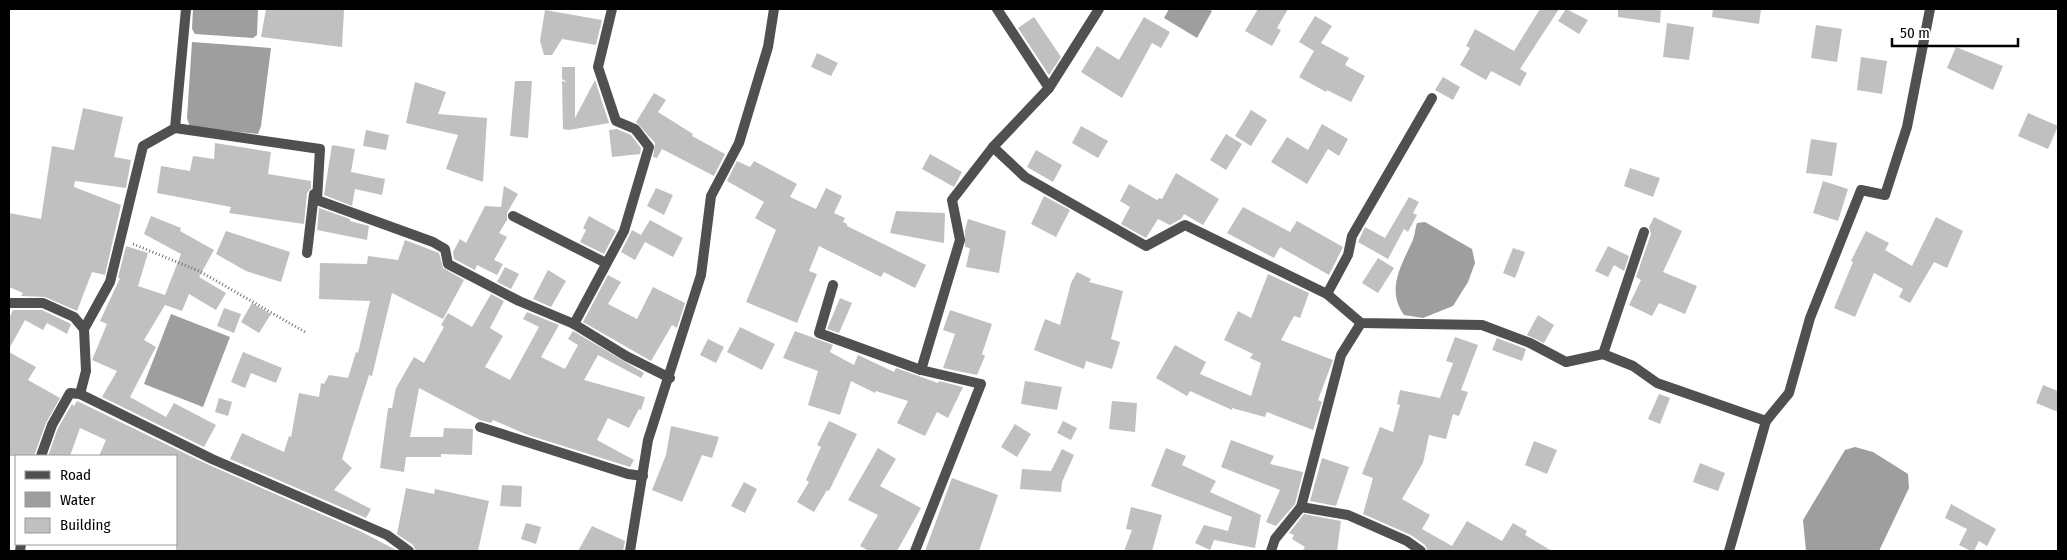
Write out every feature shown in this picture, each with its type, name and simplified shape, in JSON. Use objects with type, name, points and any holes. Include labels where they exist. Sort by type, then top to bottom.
[{"type":"street","points":[[175,128],[186,9]]},
{"type":"street","points":[[574,324],[624,230],[649,147],[635,129],[616,121],[598,67],[612,9]]},
{"type":"street","points":[[630,551],[648,440],[670,378],[701,275],[711,196],[740,142],[768,47],[774,9]]},
{"type":"street","points":[[997,9],[1050,88]]},
{"type":"street","points":[[922,370],[960,240],[952,200],[993,147],[1050,88],[1099,9]]},
{"type":"street","points":[[1729,551],[1766,420],[1790,393],[1810,318],[1861,190],[1885,195],[1907,127],[1930,9]]},
{"type":"street","points":[[1327,294],[1348,254],[1352,236],[1432,98]]},
{"type":"street","points":[[80,394],[86,371],[84,329],[110,282],[142,146],[175,128],[320,148]]},
{"type":"street","points":[[993,147],[1025,178],[1146,246],[1185,225],[1327,294],[1361,323],[1482,325],[1530,344],[1566,362],[1603,354],[1633,366],[1657,383],[1766,420]]},
{"type":"street","points":[[307,253],[320,148]]},
{"type":"street","points":[[320,148],[317,200],[433,242],[445,249],[448,264],[519,301],[574,324],[626,356],[670,378]]},
{"type":"street","points":[[513,216],[606,263]]},
{"type":"street","points":[[1603,354],[1644,232]]},
{"type":"street","points":[[833,285],[819,333],[922,370],[980,384],[915,551]]},
{"type":"street","points":[[9,303],[43,303],[74,316],[84,329]]},
{"type":"street","points":[[1271,551],[1275,538],[1301,507],[1341,355],[1361,323]]},
{"type":"street","points":[[41,455],[52,425],[70,393],[80,394],[212,459],[386,535],[409,551]]},
{"type":"street","points":[[480,427],[628,474],[643,476]]},
{"type":"street","points":[[1301,507],[1348,515],[1407,541],[1421,551]]},
{"type":"path","points":[[120,240],[199,271],[305,332]]},
{"type":"water","points":[[193,9],[258,9],[257,35],[253,38],[195,34],[192,29]]},
{"type":"water","points":[[1169,9],[1208,9],[1212,11],[1197,38],[1164,18]]},
{"type":"water","points":[[192,42],[271,48],[261,126],[258,134],[190,127],[187,118]]},
{"type":"water","points":[[1425,222],[1472,249],[1475,263],[1468,282],[1453,306],[1423,318],[1404,315],[1396,296],[1396,287],[1397,278],[1413,240],[1417,223]]},
{"type":"water","points":[[171,314],[230,337],[203,407],[144,384]]},
{"type":"water","points":[[1855,447],[1873,452],[1908,474],[1909,488],[1879,551],[1806,551],[1803,520],[1845,450]]},
{"type":"building","points":[[266,9],[344,10],[342,47],[261,37]]},
{"type":"building","points":[[1258,9],[1288,9],[1277,28],[1281,30],[1272,46],[1245,31]]},
{"type":"building","points":[[1540,9],[1559,9],[1520,69],[1527,73],[1520,86],[1491,71],[1486,80],[1460,65],[1470,48],[1466,46],[1475,29],[1514,51]]},
{"type":"building","points":[[1566,9],[1588,20],[1579,34],[1558,21]]},
{"type":"building","points":[[1618,9],[1661,9],[1660,23],[1618,17]]},
{"type":"building","points":[[1713,9],[1761,9],[1759,24],[1712,17]]},
{"type":"building","points":[[545,10],[602,20],[596,45],[562,39],[552,55],[544,55],[540,41]]},
{"type":"building","points":[[1315,16],[1332,26],[1321,43],[1349,58],[1345,65],[1365,76],[1351,102],[1327,90],[1326,92],[1299,77],[1314,51],[1299,42]]},
{"type":"building","points":[[1034,17],[1061,57],[1049,75],[1018,28]]},
{"type":"building","points":[[1144,17],[1170,32],[1161,48],[1152,43],[1122,98],[1081,72],[1097,46],[1119,60]]},
{"type":"building","points":[[1667,23],[1694,27],[1689,60],[1663,57]]},
{"type":"building","points":[[1816,25],[1842,29],[1837,62],[1811,58]]},
{"type":"building","points":[[1956,47],[2003,66],[1993,90],[1947,68]]},
{"type":"building","points":[[817,53],[838,63],[831,76],[811,67]]},
{"type":"building","points":[[1861,57],[1887,61],[1882,94],[1857,90]]},
{"type":"building","points":[[562,67],[575,67],[575,118],[595,80],[609,123],[569,130],[563,129],[562,81],[567,82],[562,79]]},
{"type":"building","points":[[1443,77],[1460,87],[1453,100],[1435,90]]},
{"type":"building","points":[[515,81],[532,81],[528,138],[510,136]]},
{"type":"building","points":[[415,82],[446,92],[438,114],[487,118],[483,182],[446,169],[458,135],[406,123]]},
{"type":"building","points":[[654,93],[666,100],[658,112],[693,134],[692,136],[725,154],[714,176],[662,149],[657,158],[653,157],[655,143],[636,122]]},
{"type":"building","points":[[83,108],[123,117],[114,157],[131,160],[126,188],[75,181],[74,187],[121,205],[105,275],[92,272],[77,311],[45,297],[21,296],[23,293],[9,287],[9,213],[41,219],[52,146],[74,150]]},
{"type":"building","points":[[1251,110],[1267,120],[1251,146],[1235,136]]},
{"type":"building","points":[[2028,113],[2058,126],[2048,149],[2018,136]]},
{"type":"building","points":[[1322,124],[1348,139],[1339,156],[1328,149],[1307,184],[1271,162],[1287,137],[1308,150]]},
{"type":"building","points":[[1081,126],[1108,141],[1098,158],[1072,143]]},
{"type":"building","points":[[617,129],[631,135],[641,148],[640,154],[612,157],[609,130]]},
{"type":"building","points":[[366,130],[389,135],[386,150],[363,146]]},
{"type":"building","points":[[1226,134],[1242,144],[1226,170],[1210,160]]},
{"type":"building","points":[[1811,139],[1837,143],[1832,176],[1806,173]]},
{"type":"building","points":[[215,143],[271,152],[268,174],[311,181],[311,188],[307,193],[304,224],[229,213],[231,207],[157,193],[161,166],[190,171],[193,156],[214,159]]},
{"type":"building","points":[[332,145],[355,149],[351,172],[385,179],[382,195],[355,189],[352,206],[324,195]]},
{"type":"building","points":[[1036,150],[1062,165],[1053,182],[1027,167]]},
{"type":"building","points":[[930,154],[962,172],[954,187],[922,169]]},
{"type":"building","points":[[737,161],[750,167],[754,161],[797,184],[790,197],[816,209],[826,188],[842,196],[834,213],[845,218],[843,222],[847,226],[926,265],[915,288],[884,272],[881,277],[819,246],[809,271],[817,274],[797,323],[746,302],[776,230],[755,218],[764,202],[727,181]]},
{"type":"building","points":[[1630,168],[1660,178],[1653,197],[1624,186]]},
{"type":"building","points":[[1176,173],[1219,199],[1203,225],[1184,214],[1181,219],[1170,225],[1158,219],[1146,238],[1121,224],[1130,207],[1120,201],[1129,184],[1157,200],[1159,198],[1162,199]]},
{"type":"building","points":[[1823,181],[1848,189],[1838,221],[1813,213]]},
{"type":"building","points":[[504,186],[518,194],[507,213],[507,220],[499,233],[507,237],[494,260],[503,264],[497,275],[477,265],[475,270],[454,259],[453,252],[460,239],[466,243],[485,206],[501,207]]},
{"type":"building","points":[[656,188],[673,195],[664,215],[647,206]]},
{"type":"building","points":[[1044,196],[1070,210],[1056,237],[1031,224]]},
{"type":"building","points":[[1409,197],[1419,202],[1413,213],[1417,215],[1408,232],[1404,229],[1388,259],[1358,242],[1365,227],[1385,238]]},
{"type":"building","points":[[1243,207],[1290,232],[1297,221],[1343,247],[1329,275],[1280,247],[1274,258],[1227,233]]},
{"type":"building","points":[[319,208],[350,219],[350,221],[369,226],[367,240],[317,230]]},
{"type":"building","points":[[896,211],[945,213],[944,243],[890,233]]},
{"type":"building","points":[[151,216],[181,228],[180,231],[214,250],[199,277],[226,293],[216,310],[189,294],[182,311],[165,305],[144,340],[156,347],[130,397],[166,417],[174,403],[216,425],[204,447],[102,397],[117,371],[92,360],[107,324],[100,321],[120,278],[118,278],[126,246],[148,253],[138,286],[165,295],[181,254],[144,234]]},
{"type":"building","points":[[589,216],[616,231],[604,254],[580,242],[586,230],[583,228]]},
{"type":"building","points":[[1654,217],[1682,231],[1663,272],[1697,286],[1685,314],[1659,303],[1652,316],[1629,305],[1641,280],[1636,277],[1651,234],[1649,227]]},
{"type":"building","points":[[1936,217],[1963,231],[1947,268],[1934,262],[1910,303],[1899,297],[1903,289],[1874,273],[1855,317],[1834,308],[1853,262],[1851,261],[1866,231],[1889,243],[1885,250],[1912,266]]},
{"type":"building","points":[[968,219],[1006,231],[999,273],[966,267],[970,248],[965,247],[965,230]]},
{"type":"building","points":[[650,220],[683,238],[673,257],[645,242],[635,260],[621,252],[632,230],[641,235]]},
{"type":"building","points":[[226,231],[290,252],[281,282],[246,271],[216,254]]},
{"type":"building","points":[[405,240],[439,253],[443,268],[464,280],[443,319],[392,293],[372,376],[369,375],[342,459],[352,468],[334,490],[371,509],[366,518],[230,459],[242,433],[284,452],[289,436],[291,437],[299,393],[319,397],[321,383],[324,384],[329,375],[348,378],[356,352],[358,353],[370,301],[319,299],[320,263],[367,264],[368,256],[398,260]]},
{"type":"building","points":[[1608,246],[1629,256],[1624,271],[1614,265],[1608,277],[1595,271]]},
{"type":"building","points":[[1513,248],[1525,252],[1515,278],[1503,273]]},
{"type":"building","points":[[1378,258],[1394,268],[1378,293],[1362,283]]},
{"type":"building","points":[[505,267],[519,274],[511,289],[497,282]]},
{"type":"building","points":[[548,270],[566,281],[551,307],[533,299]]},
{"type":"building","points":[[1077,272],[1091,279],[1089,282],[1123,291],[1111,339],[1120,342],[1112,369],[1086,361],[1084,369],[1034,350],[1045,319],[1060,325],[1071,283]]},
{"type":"building","points":[[1268,274],[1309,293],[1300,318],[1294,316],[1281,340],[1333,360],[1318,400],[1322,402],[1313,430],[1267,412],[1265,417],[1232,408],[1232,410],[1190,391],[1187,396],[1156,378],[1175,345],[1206,362],[1200,374],[1251,396],[1261,363],[1250,358],[1253,354],[1224,340],[1238,311],[1251,318]]},
{"type":"building","points":[[608,275],[621,282],[608,304],[637,319],[653,287],[685,303],[677,328],[672,325],[651,361],[583,322]]},
{"type":"building","points":[[491,294],[504,301],[490,328],[503,336],[485,367],[510,380],[539,327],[523,319],[527,312],[559,325],[541,357],[565,369],[578,345],[568,339],[573,331],[644,373],[641,378],[598,355],[584,380],[645,397],[641,410],[639,409],[629,428],[608,418],[597,440],[634,460],[630,467],[528,435],[493,420],[491,423],[480,420],[419,388],[410,437],[443,437],[444,428],[473,429],[472,455],[441,454],[441,457],[406,457],[404,472],[380,468],[388,408],[392,408],[396,388],[414,357],[424,363],[444,327],[441,325],[448,313],[472,327]]},
{"type":"building","points":[[840,298],[852,303],[839,333],[827,329]]},
{"type":"building","points":[[252,303],[271,314],[259,333],[241,322]]},
{"type":"building","points":[[224,308],[241,314],[234,333],[217,326]]},
{"type":"building","points":[[13,310],[42,310],[71,324],[67,334],[47,323],[43,330],[25,320],[9,349],[9,319]]},
{"type":"building","points":[[950,310],[992,324],[982,354],[985,356],[977,375],[943,368],[955,334],[943,330]]},
{"type":"building","points":[[1538,315],[1554,325],[1544,343],[1527,335]]},
{"type":"building","points":[[740,327],[775,344],[762,370],[727,352]]},
{"type":"building","points":[[795,331],[833,345],[830,352],[854,365],[858,355],[894,372],[896,368],[938,383],[939,381],[963,387],[948,418],[937,412],[925,436],[897,423],[908,401],[876,391],[875,393],[851,381],[840,415],[808,405],[818,371],[783,358]]},
{"type":"building","points":[[1455,337],[1478,345],[1461,390],[1468,392],[1459,416],[1453,414],[1446,439],[1429,435],[1423,463],[1402,499],[1430,515],[1422,529],[1452,546],[1467,521],[1502,541],[1513,523],[1527,531],[1525,535],[1552,551],[1428,551],[1425,545],[1411,535],[1363,514],[1373,478],[1362,474],[1380,427],[1393,432],[1400,405],[1397,404],[1400,390],[1440,398],[1453,363],[1446,361]]},
{"type":"building","points":[[1497,338],[1526,349],[1522,361],[1492,350]]},
{"type":"building","points":[[708,339],[724,347],[716,363],[700,355]]},
{"type":"building","points":[[9,352],[36,367],[28,380],[60,398],[46,423],[34,455],[9,456]]},
{"type":"building","points":[[243,352],[282,368],[276,383],[251,373],[245,388],[231,382]]},
{"type":"building","points":[[1025,381],[1062,387],[1057,410],[1021,404]]},
{"type":"building","points":[[2043,385],[2058,391],[2058,412],[2036,403]]},
{"type":"building","points":[[1659,394],[1670,398],[1660,424],[1648,419]]},
{"type":"building","points":[[219,398],[232,402],[228,416],[215,412]]},
{"type":"building","points":[[77,401],[209,465],[360,531],[398,551],[176,551],[176,545],[178,545],[178,455],[99,455],[106,440],[80,428],[70,455],[48,455],[58,428],[72,404],[74,406]]},
{"type":"building","points":[[1112,401],[1137,403],[1135,432],[1109,429]]},
{"type":"building","points":[[829,421],[857,434],[829,491],[827,490],[814,512],[797,502],[809,482],[806,480],[821,447],[817,445]]},
{"type":"building","points":[[1063,421],[1077,428],[1071,440],[1057,433]]},
{"type":"building","points":[[1015,424],[1031,434],[1017,457],[1001,447]]},
{"type":"building","points":[[671,426],[719,437],[712,458],[702,455],[682,502],[652,490],[666,455]]},
{"type":"building","points":[[1231,440],[1274,456],[1270,464],[1303,472],[1295,504],[1276,526],[1266,522],[1280,490],[1221,467]]},
{"type":"building","points":[[1534,441],[1557,450],[1547,474],[1525,465]]},
{"type":"building","points":[[878,448],[896,459],[880,486],[921,508],[897,551],[869,551],[860,546],[878,515],[848,500]]},
{"type":"building","points":[[1166,448],[1186,456],[1182,465],[1216,481],[1210,492],[1261,515],[1255,548],[1214,540],[1210,550],[1195,543],[1204,525],[1228,531],[1232,517],[1151,486]]},
{"type":"building","points":[[1062,449],[1074,455],[1062,482],[1061,492],[1020,489],[1022,469],[1051,471]]},
{"type":"building","points":[[1322,458],[1349,467],[1336,506],[1310,501]]},
{"type":"building","points":[[1700,463],[1725,473],[1718,491],[1693,482]]},
{"type":"building","points":[[952,478],[998,495],[979,551],[925,551]]},
{"type":"building","points":[[744,482],[757,489],[745,513],[731,506]]},
{"type":"building","points":[[502,485],[522,486],[521,507],[500,506]]},
{"type":"building","points":[[406,488],[434,494],[435,489],[489,501],[478,551],[416,551],[413,545],[397,534]]},
{"type":"building","points":[[1951,504],[1996,529],[1987,546],[1979,541],[1974,551],[1971,551],[1959,545],[1967,529],[1945,518]]},
{"type":"building","points":[[1131,507],[1162,515],[1152,551],[1124,551],[1132,530],[1126,529]]},
{"type":"building","points":[[1304,514],[1341,521],[1337,551],[1302,551],[1305,547],[1292,539],[1294,535],[1289,533]]},
{"type":"building","points":[[526,523],[541,527],[536,544],[521,539]]},
{"type":"building","points":[[592,526],[625,541],[623,551],[578,551]]}]
